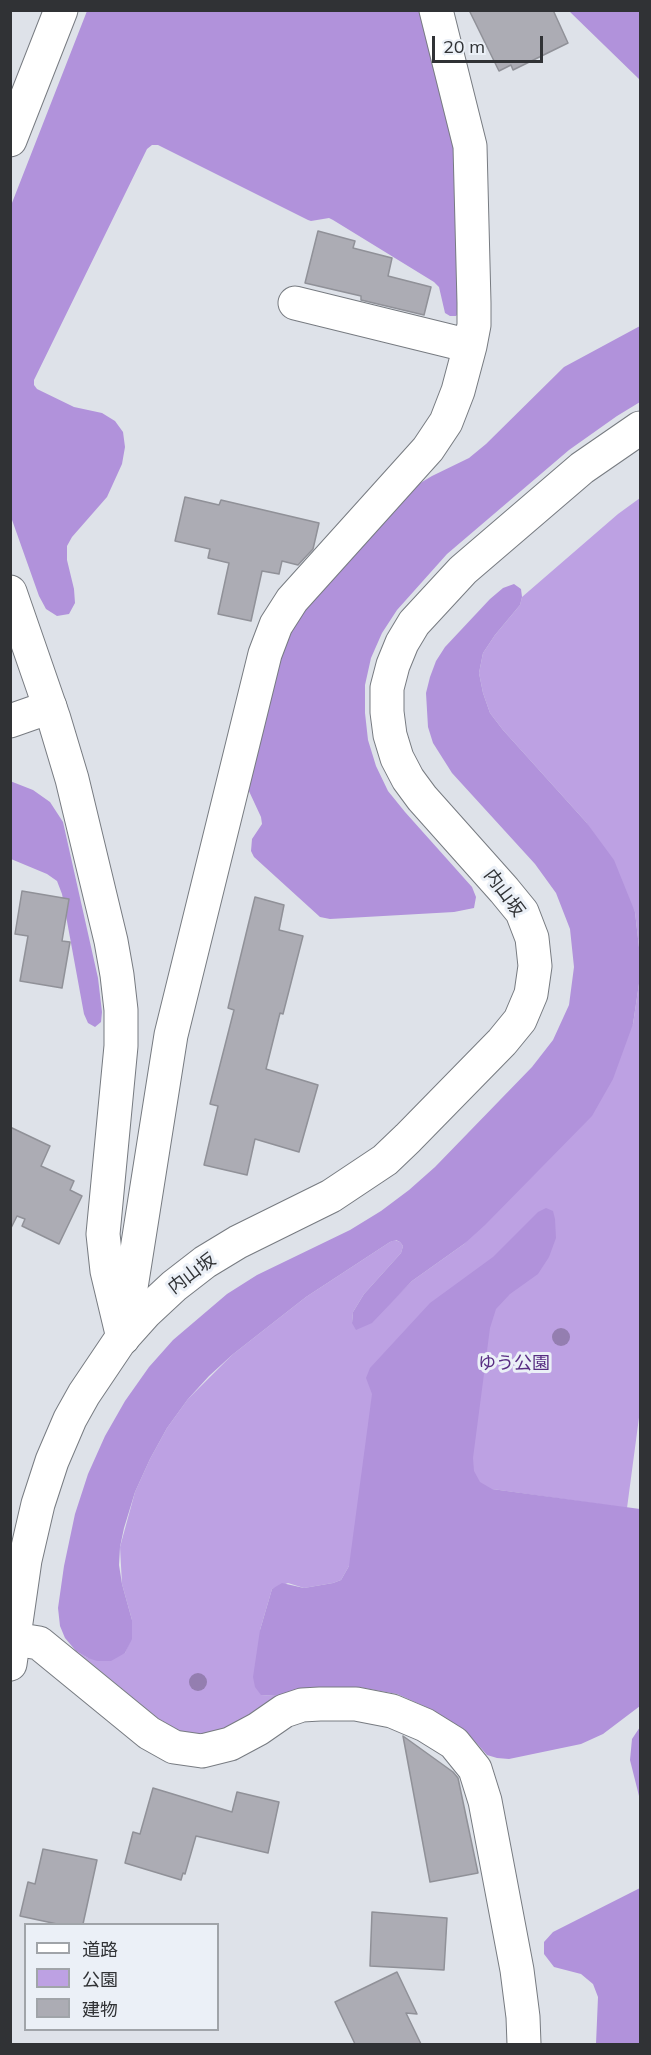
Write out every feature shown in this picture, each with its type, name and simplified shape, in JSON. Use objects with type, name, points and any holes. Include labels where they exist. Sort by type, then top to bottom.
[{"type":"street","points":[[10,140],[61,10]]},
{"type":"street","points":[[123,1338],[171,1035],[265,654],[276,625],[292,600],[428,449],[446,422],[458,391],[470,346],[474,325],[474,303],[470,146],[436,10]]},
{"type":"street","points":[[295,303],[470,346]]},
{"type":"street","name":"内山坂","points":[[12,1652],[26,1560],[38,1504],[52,1461],[70,1419],[84,1394],[123,1338],[145,1313],[204,1262],[238,1242],[331,1196],[385,1160],[494,1050],[520,1020],[531,994],[535,966],[532,938],[522,912],[408,779],[397,758],[390,735],[387,688],[393,665],[414,623],[463,570],[582,468],[640,428]]},
{"type":"street","points":[[10,592],[50,707],[88,839],[117,975],[122,1046],[103,1234],[107,1271],[123,1338]]},
{"type":"street","points":[[10,721],[50,707]]},
{"type":"street","points":[[12,1652],[39,1643],[149,1733],[174,1747],[202,1751],[230,1744],[258,1729],[284,1711],[320,1704],[356,1704],[392,1711],[426,1725],[454,1743],[475,1769],[485,1802],[517,1970],[524,2017],[524,2044]]},
{"type":"green space","points":[[640,498],[640,956],[635,912],[586,822],[490,713],[479,673],[483,653],[520,605],[522,597],[618,514]]},
{"type":"green space","name":"ゆう公園","points":[[640,977],[640,1410],[627,1508],[492,1489],[349,1566],[341,1580],[304,1588],[288,1583],[272,1589],[260,1630],[261,1695],[277,1696],[224,1728],[202,1734],[180,1731],[159,1719],[76,1651],[88,1658],[125,1653],[131,1639],[132,1620],[122,1584],[120,1547],[135,1492],[167,1428],[188,1399],[232,1355],[306,1297],[390,1242],[395,1240],[400,1242],[403,1246],[401,1253],[364,1294],[353,1312],[352,1323],[398,1295],[412,1281],[464,1244],[633,1024]]},
{"type":"shaded area","points":[[87,11],[421,11],[456,147],[459,312],[456,316],[445,313],[439,287],[434,282],[333,220],[329,218],[308,220],[158,145],[152,145],[147,149],[34,380],[37,389],[74,407],[102,413],[115,421],[123,432],[125,447],[122,464],[107,497],[72,537],[67,546],[67,560],[75,603],[69,614],[57,616],[46,609],[39,596],[11,517],[10,208]]},
{"type":"shaded area","points":[[569,11],[640,11],[640,80]]},
{"type":"shaded area","points":[[640,326],[640,402],[569,450],[447,554],[397,610],[382,633],[371,658],[365,685],[365,713],[368,740],[376,766],[388,791],[472,887],[476,897],[474,908],[454,912],[330,919],[320,917],[254,857],[251,851],[252,839],[262,824],[248,789],[279,658],[289,632],[304,609],[417,485],[469,458],[564,367]]},
{"type":"shaded area","points":[[514,584],[521,589],[520,605],[483,653],[479,673],[490,713],[586,822],[614,860],[635,912],[640,977],[633,1024],[613,1079],[592,1116],[485,1225],[464,1244],[412,1281],[372,1323],[356,1330],[352,1323],[353,1312],[364,1294],[401,1253],[403,1246],[396,1240],[306,1297],[232,1355],[188,1399],[167,1428],[150,1459],[135,1492],[124,1528],[119,1565],[132,1620],[132,1639],[125,1653],[111,1661],[97,1661],[88,1658],[76,1651],[65,1638],[60,1626],[58,1608],[64,1566],[75,1514],[88,1474],[105,1436],[125,1401],[149,1367],[173,1340],[227,1294],[257,1275],[350,1230],[409,1190],[435,1167],[532,1067],[553,1040],[569,1005],[574,967],[570,929],[556,893],[535,864],[452,773],[433,743],[428,727],[426,693],[436,661],[445,647],[490,599],[503,588]]},
{"type":"shaded area","points":[[10,781],[33,790],[50,802],[63,822],[98,978],[102,1012],[101,1022],[95,1027],[88,1023],[84,1014],[62,894],[57,881],[47,874],[11,859]]},
{"type":"shaded area","points":[[546,1208],[553,1211],[555,1219],[556,1238],[549,1257],[538,1274],[510,1294],[496,1309],[490,1328],[473,1458],[474,1471],[480,1482],[492,1489],[640,1509],[640,1706],[603,1734],[581,1744],[509,1759],[487,1755],[465,1730],[433,1710],[397,1694],[358,1687],[298,1689],[277,1696],[261,1695],[255,1687],[253,1677],[260,1630],[272,1589],[282,1583],[304,1588],[333,1583],[341,1580],[349,1566],[372,1394],[366,1378],[370,1368],[430,1303],[493,1257],[538,1212]]},
{"type":"shaded area","points":[[640,1727],[640,1800],[630,1760],[632,1739]]},
{"type":"shaded area","points":[[640,1888],[640,2044],[596,2044],[598,1997],[593,1984],[581,1974],[554,1967],[544,1954],[544,1942],[553,1932]]},
{"type":"building","points":[[469,10],[553,10],[568,43],[513,70],[511,65],[499,71]]},
{"type":"building","points":[[318,231],[355,241],[353,248],[392,258],[388,276],[431,287],[424,315],[361,300],[361,296],[305,283]]},
{"type":"building","points":[[185,497],[219,505],[221,500],[319,523],[313,549],[298,565],[282,561],[279,574],[262,571],[251,621],[218,614],[229,563],[208,558],[210,549],[175,541]]},
{"type":"building","points":[[22,891],[69,899],[62,941],[70,942],[62,988],[20,981],[28,936],[15,934]]},
{"type":"building","points":[[255,897],[284,905],[279,930],[303,936],[266,1069],[318,1085],[299,1152],[255,1139],[247,1175],[204,1165],[218,1106],[210,1104],[234,1010],[228,1008]]},
{"type":"building","points":[[10,1127],[50,1146],[41,1166],[74,1181],[70,1190],[82,1196],[59,1244],[22,1226],[25,1219],[17,1216],[10,1230]]},
{"type":"building","points":[[403,1736],[458,1778],[478,1873],[430,1882]]},
{"type":"building","points":[[153,1788],[232,1812],[237,1792],[279,1802],[268,1853],[196,1836],[185,1874],[183,1873],[181,1880],[125,1863],[133,1832],[140,1834]]},
{"type":"building","points":[[43,1849],[97,1860],[83,1923],[52,1923],[20,1916],[28,1882],[35,1884]]},
{"type":"building","points":[[372,1912],[447,1918],[444,1970],[370,1966]]},
{"type":"building","points":[[397,1972],[417,2014],[406,2013],[421,2044],[355,2044],[335,2002]]}]
